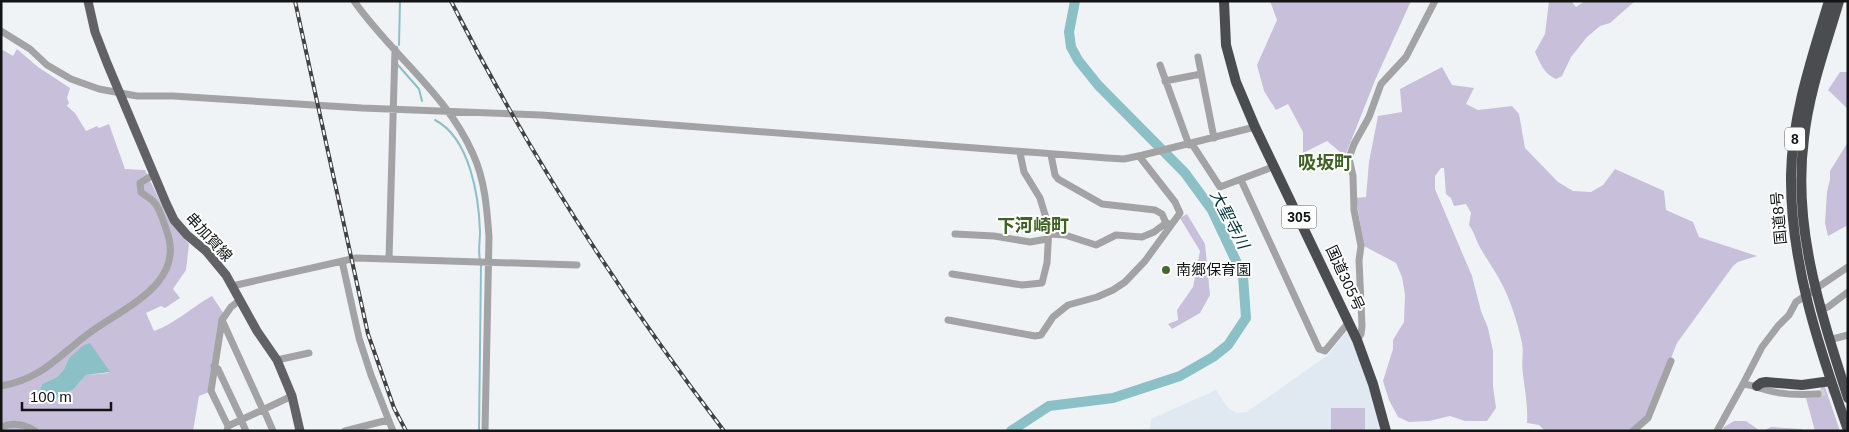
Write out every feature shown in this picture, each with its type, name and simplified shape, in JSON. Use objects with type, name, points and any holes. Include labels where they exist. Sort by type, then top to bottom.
[{"type":"highway","name":"国道305号","points":[[1224,1],[1224,27],[1229,58],[1240,92],[1358,340],[1386,431]]},
{"type":"highway","name":"国道8号","points":[[1829,1],[1799,110],[1791,174],[1792,209],[1794,232],[1807,277],[1831,381],[1848,430]]},
{"type":"highway","name":"国道8号","points":[[1807,277],[1800,181],[1804,138],[1811,95],[1839,1]]},
{"type":"highway","name":"国道8号","points":[[1815,311],[1829,340],[1848,398]]},
{"type":"highway","points":[[1757,386],[1766,382],[1802,386],[1831,381]]},
{"type":"main road","name":"串加賀線","points":[[88,1],[95,32],[153,175],[174,220],[218,264],[257,331],[277,360],[292,396],[300,431]]},
{"type":"street","points":[[354,1],[367,20],[395,49],[448,112],[466,140],[479,169],[487,206],[488,262],[484,431]]},
{"type":"street","points":[[1358,340],[1362,326],[1359,260],[1362,246],[1354,210],[1353,176],[1349,158],[1354,144],[1369,117],[1381,84],[1406,56],[1435,1]]},
{"type":"street","points":[[1,31],[72,79],[99,89],[137,96],[173,96],[426,111],[541,115],[1020,153],[1107,158],[1139,156],[1255,127]]},
{"type":"street","points":[[389,260],[395,49]]},
{"type":"street","points":[[1198,57],[1214,138]]},
{"type":"street","points":[[1160,65],[1190,144],[1220,187],[1275,166]]},
{"type":"street","points":[[1165,81],[1201,74]]},
{"type":"street","points":[[952,274],[1022,285],[1042,283],[1047,263],[1049,228],[1040,198],[1024,172],[1020,153]]},
{"type":"street","points":[[1051,155],[1055,175],[1058,179],[1091,199],[1102,204],[1155,210],[1162,214],[1169,224]]},
{"type":"street","points":[[948,320],[1035,336],[1041,335],[1053,317],[1068,305],[1097,297],[1125,282],[1141,267],[1169,224],[1180,213],[1175,202],[1139,156]]},
{"type":"street","points":[[1,386],[27,379],[46,369],[88,334],[137,301],[159,282],[169,260],[171,243],[154,202],[141,192],[140,182],[153,175]]},
{"type":"street","points":[[1241,180],[1319,349],[1325,351],[1331,346],[1349,322]]},
{"type":"street","points":[[955,234],[994,236],[1030,242],[1048,236],[1065,236],[1096,245],[1116,235],[1142,238],[1169,224]]},
{"type":"street","points":[[232,286],[356,258],[577,265]]},
{"type":"street","points":[[342,261],[359,338],[393,431]]},
{"type":"street","points":[[1717,431],[1744,384],[1762,347],[1789,315],[1796,302],[1848,268]]},
{"type":"street","points":[[1815,311],[1828,307],[1848,292]]},
{"type":"street","points":[[240,300],[231,306],[222,320],[211,392],[228,430],[242,420],[292,396]]},
{"type":"street","points":[[222,320],[273,431]]},
{"type":"street","points":[[1829,340],[1848,334]]},
{"type":"street","points":[[277,360],[309,353]]},
{"type":"street","points":[[1633,431],[1648,418],[1671,361]]},
{"type":"street","points":[[214,366],[218,369],[246,431]]},
{"type":"street","points":[[1744,384],[1787,393],[1818,394]]},
{"type":"street","points":[[345,431],[372,428],[388,420]]},
{"type":"street","points":[[1,427],[9,424],[22,424],[35,431]]},
{"type":"shaded area","points":[[1270,1],[1411,1],[1376,78],[1345,156],[1327,141],[1303,153],[1303,132],[1288,104],[1276,110],[1264,91],[1257,65],[1277,20]]},
{"type":"shaded area","points":[[1549,1],[1571,1],[1576,7],[1585,1],[1635,1],[1610,23],[1600,26],[1587,37],[1571,57],[1562,76],[1556,79],[1545,71],[1535,52],[1545,34]]},
{"type":"shaded area","points":[[1,49],[13,56],[17,49],[38,67],[70,88],[67,106],[75,113],[86,131],[97,126],[99,128],[109,124],[125,169],[145,170],[170,222],[189,244],[186,270],[173,289],[180,298],[165,308],[161,306],[146,313],[154,331],[170,324],[212,296],[224,314],[209,392],[199,396],[193,431],[1,431]],"holes":[[[88,344],[109,373],[86,375],[73,390],[59,395],[54,403],[43,401],[40,397],[42,384],[57,377],[64,369],[69,358]]]},
{"type":"shaded area","points":[[1442,67],[1452,85],[1474,88],[1466,104],[1478,110],[1512,106],[1519,114],[1525,148],[1558,182],[1573,191],[1591,192],[1603,185],[1615,169],[1664,191],[1666,210],[1693,222],[1699,237],[1757,256],[1738,262],[1733,266],[1677,343],[1648,416],[1631,431],[1545,431],[1539,425],[1527,423],[1527,404],[1522,370],[1523,347],[1515,317],[1501,283],[1469,225],[1471,213],[1466,204],[1454,206],[1451,198],[1446,194],[1444,168],[1441,168],[1435,176],[1435,189],[1472,276],[1481,311],[1488,328],[1493,351],[1493,386],[1496,408],[1487,421],[1465,421],[1450,416],[1429,421],[1409,422],[1398,417],[1389,400],[1383,381],[1393,349],[1393,340],[1404,322],[1405,295],[1402,277],[1396,263],[1364,246],[1356,198],[1366,197],[1369,162],[1378,116],[1402,112],[1400,89]]},
{"type":"shaded area","points":[[1840,72],[1848,72],[1848,109],[1828,90]]},
{"type":"shaded area","points":[[1848,142],[1848,225],[1828,236],[1825,223],[1830,171]]},
{"type":"shaded area","points":[[1187,214],[1205,244],[1210,295],[1200,313],[1172,329],[1168,324],[1178,320],[1177,310],[1193,287],[1200,251],[1180,218]]},
{"type":"shaded area","points":[[1347,331],[1370,385],[1381,431],[1149,431],[1151,419],[1216,390],[1228,408],[1237,413],[1247,412],[1328,355]]},
{"type":"shaded area","points":[[1821,387],[1825,387],[1840,431],[1815,431],[1806,398],[1820,397]]},
{"type":"shaded area","points":[[1331,408],[1365,408],[1365,431],[1331,431]]},
{"type":"shaded area","points":[[1734,421],[1746,421],[1759,430],[1771,427],[1801,429],[1805,431],[1722,431],[1724,427]]},
{"type":"water","points":[[90,343],[110,372],[86,375],[73,390],[59,395],[56,402],[42,400],[40,391],[42,384],[57,377],[64,369],[69,358],[84,345]]},
{"type":"waterway","points":[[399,45],[400,1]]},
{"type":"waterway","name":"大聖寺川","points":[[1011,431],[1049,406],[1113,398],[1180,376],[1213,357],[1228,345],[1246,318],[1243,276],[1212,210],[1185,173],[1098,85],[1078,60],[1071,47],[1069,32],[1075,1]]},
{"type":"waterway","points":[[397,64],[419,89],[422,101]]},
{"type":"waterway","points":[[435,120],[457,140],[470,170],[475,186],[479,218],[480,260]]},
{"type":"waterway","points":[[479,431],[481,265]]},
{"type":"tunnel","points":[[1818,394],[1837,388]]},
{"type":"railway","points":[[295,1],[368,334],[394,408],[406,431]]},
{"type":"railway","points":[[451,1],[512,113],[577,222],[648,328],[724,431]]},
{"type":"place","name":"南郷保育園","points":[[1166,270]]},
{"type":"district","name":"吸坂町","points":[[1325,163]]},
{"type":"district","name":"下河崎町","points":[[1033,226]]}]
